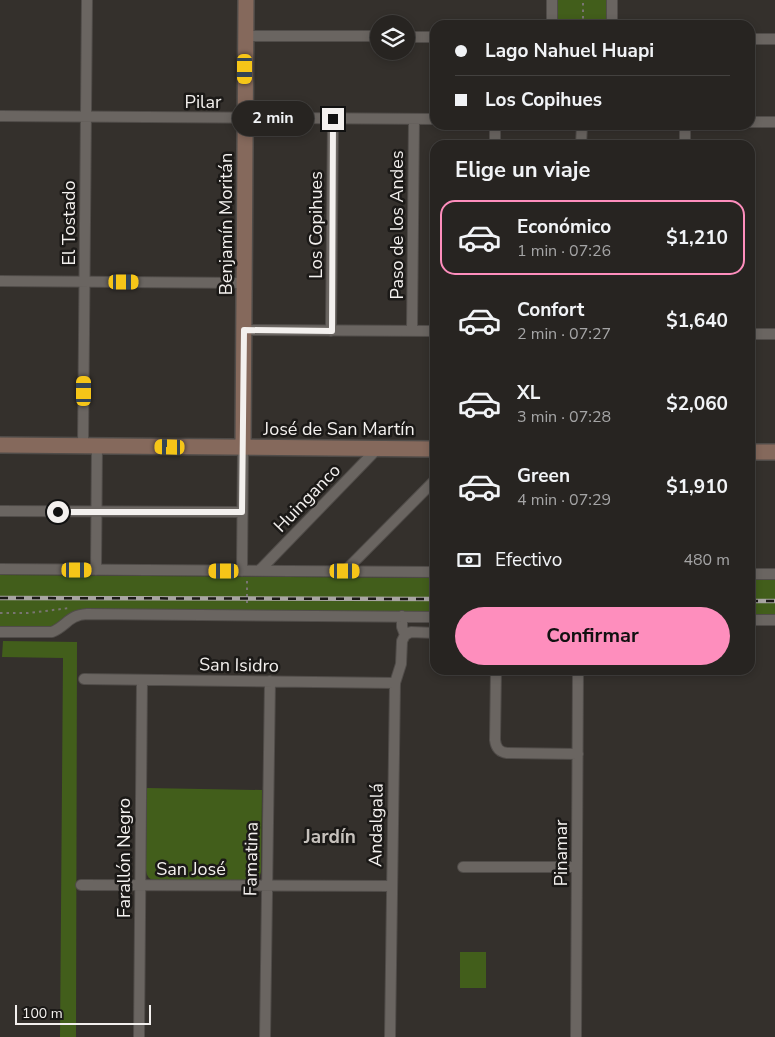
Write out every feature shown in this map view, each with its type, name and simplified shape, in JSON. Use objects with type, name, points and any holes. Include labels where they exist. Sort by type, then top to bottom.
[{"type":"street","name":"El Tostado","points":[[87,0],[84,282],[90,446]]},
{"type":"street","name":"Benjamín Moritán","points":[[243,447],[246,0]]},
{"type":"street","points":[[552,0],[552,20]]},
{"type":"street","points":[[612,0],[612,20]]},
{"type":"street","points":[[246,36],[370,36]]},
{"type":"street","points":[[415,37],[430,37]]},
{"type":"street","points":[[755,39],[775,39]]},
{"type":"street","name":"Pilar","points":[[0,116],[430,119]]},
{"type":"street","name":"Los Copihues","points":[[332,331],[333,119]]},
{"type":"street","name":"Paso de los Andes","points":[[412,331],[414,119]]},
{"type":"street","points":[[755,122],[775,122]]},
{"type":"street","points":[[0,281],[244,283]]},
{"type":"street","points":[[244,330],[430,331]]},
{"type":"street","points":[[755,334],[775,334]]},
{"type":"street","name":"José de San Martín","points":[[0,445],[430,449]]},
{"type":"street","points":[[90,446],[97,512],[96,570]]},
{"type":"street","points":[[242,571],[243,447]]},
{"type":"street","name":"Huinganco","points":[[260,571],[378,448]]},
{"type":"street","points":[[755,452],[775,452]]},
{"type":"street","points":[[345,571],[430,485]]},
{"type":"street","points":[[0,511],[242,512]]},
{"type":"street","points":[[0,569],[430,570]]},
{"type":"street","points":[[755,574],[775,574]]},
{"type":"street","points":[[0,632],[52,632],[72,617],[84,614],[430,617]]},
{"type":"street","name":"Andalgalá","points":[[390,1037],[395,683],[401,664],[402,641],[405,635],[402,627],[402,616]]},
{"type":"street","points":[[755,620],[775,620]]},
{"type":"street","points":[[405,635],[411,632],[430,633]]},
{"type":"street","points":[[496,675],[495,740],[500,751],[507,753],[578,754]]},
{"type":"street","name":"Pinamar","points":[[576,1037],[578,675]]},
{"type":"street","name":"San Isidro","points":[[84,679],[395,683]]},
{"type":"street","name":"Farallón Negro","points":[[139,1037],[142,680]]},
{"type":"street","name":"Famatina","points":[[265,1037],[270,681]]},
{"type":"street","points":[[463,867],[577,867]]},
{"type":"street","name":"San José","points":[[81,884],[392,886]]},
{"type":"path","points":[[583,0],[583,20]]},
{"type":"path","points":[[242,571],[247,576],[247,604]]},
{"type":"green space","points":[[557,0],[609,0],[609,20],[557,20]]},
{"type":"green space","points":[[0,575],[430,578],[430,614],[69,615],[51,627],[0,628]]},
{"type":"green space","points":[[755,579],[775,579],[775,616],[755,616]]},
{"type":"green space","points":[[3,641],[77,642],[76,1037],[60,1037],[63,658],[2,657]]},
{"type":"green space","points":[[147,788],[262,790],[261,872],[259,878],[254,881],[156,881],[150,878],[146,870]]},
{"type":"green space","points":[[460,952],[486,952],[486,988],[460,988]]},
{"type":"railway","points":[[0,598],[430,599]]},
{"type":"railway","points":[[755,601],[775,601]]},
{"type":"district","name":"Jardín","points":[[330,836]]},
{"type":"route","points":[[58,512],[242,512],[244,330],[332,331],[333,119]]}]
